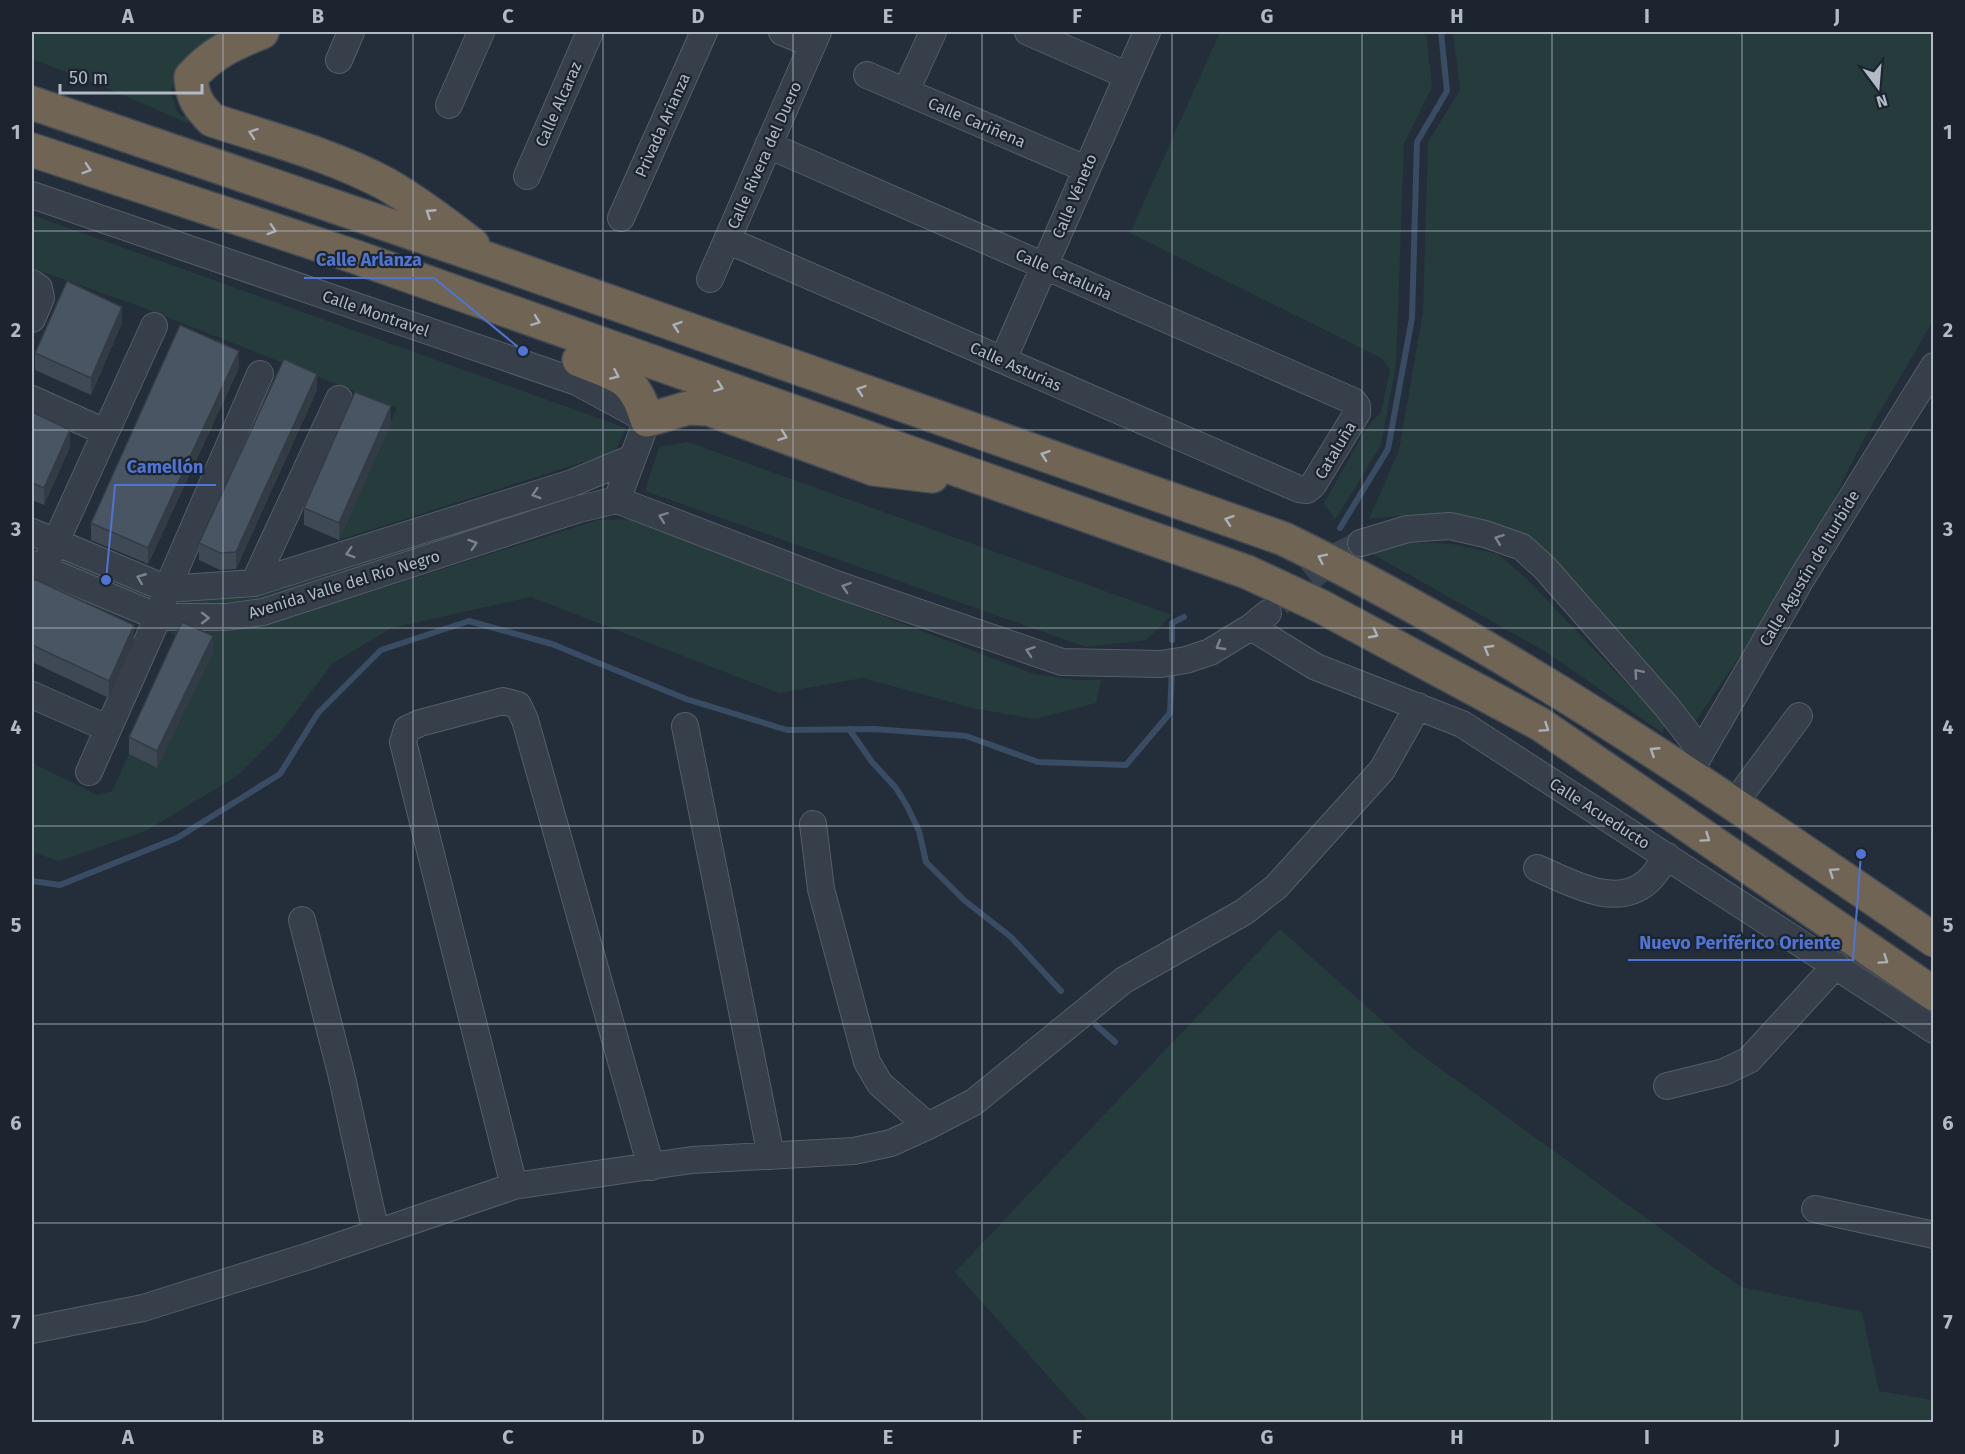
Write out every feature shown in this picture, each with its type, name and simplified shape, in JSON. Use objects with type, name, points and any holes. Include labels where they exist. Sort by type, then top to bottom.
[{"type":"highway","points":[[262,32],[222,48],[206,60],[191,77],[192,94],[212,120],[332,160],[385,184],[436,216],[494,261]]},
{"type":"highway","points":[[32,103],[494,261],[1284,539],[1360,576],[1557,688],[1695,762],[1734,804],[1934,940]]},
{"type":"highway","points":[[32,150],[353,256],[1247,572],[1322,607],[1540,724],[1934,994]]},
{"type":"highway","points":[[353,256],[386,284],[410,297],[620,376],[634,387],[647,420],[688,408],[709,409],[874,469],[991,483]]},
{"type":"street","points":[[339,60],[351,32]]},
{"type":"street","points":[[449,105],[481,32]]},
{"type":"street","name":"Calle Alcaraz","points":[[527,176],[590,32]]},
{"type":"street","name":"Privada Arianza","points":[[621,218],[704,32]]},
{"type":"street","points":[[782,32],[815,38]]},
{"type":"street","points":[[906,92],[933,32]]},
{"type":"street","points":[[1028,32],[1126,75]]},
{"type":"street","name":"Calle Véneto","points":[[1003,360],[1126,75],[1147,32]]},
{"type":"street","name":"Calle Rivera del Duero","points":[[710,279],[815,38]]},
{"type":"street","name":"Calle Cariñena","points":[[867,75],[1086,169]]},
{"type":"street","name":"Calle Cataluña","points":[[768,145],[1353,401],[1358,406]]},
{"type":"street","name":"Calle Montravel","points":[[32,195],[577,382],[647,420]]},
{"type":"street","name":"Calle Asturias","points":[[727,240],[1299,489],[1307,490]]},
{"type":"street","points":[[32,283],[39,288],[41,298],[32,319]]},
{"type":"street","points":[[38,566],[56,543],[154,326]]},
{"type":"street","name":"Calle Agustín de Iturbide","points":[[1695,762],[1803,576],[1934,366]]},
{"type":"street","points":[[89,772],[158,617],[167,589],[260,374]]},
{"type":"street","points":[[32,399],[105,432]]},
{"type":"street","points":[[254,583],[339,399]]},
{"type":"street","name":"Cataluña","points":[[1307,490],[1357,413],[1358,406]]},
{"type":"street","points":[[617,500],[630,459],[647,420]]},
{"type":"street","name":"Avenida Valle del Río Negro","points":[[32,531],[167,589],[254,583],[573,483],[630,459]]},
{"type":"street","points":[[573,483],[568,493],[569,499],[579,509]]},
{"type":"street","name":"Avenida Valle del Río Negro","points":[[38,566],[106,597],[158,617],[227,617],[263,612],[579,509],[617,500]]},
{"type":"street","name":"Calle Acueducto","points":[[617,500],[836,584],[1062,662],[1161,664],[1186,660],[1210,652],[1259,620],[1316,667],[1462,724],[1934,1030]]},
{"type":"street","points":[[1361,543],[1407,529],[1450,526],[1485,534],[1522,547],[1545,568],[1667,706],[1695,762]]},
{"type":"street","points":[[32,695],[107,728]]},
{"type":"street","points":[[514,1186],[403,742],[407,729],[420,723],[503,701],[518,705],[525,720],[651,1167]]},
{"type":"street","points":[[32,1330],[143,1308],[514,1186],[692,1160],[854,1151],[891,1143],[974,1102],[1124,980],[1244,912],[1276,887],[1382,770],[1418,706]]},
{"type":"street","points":[[1734,804],[1799,716]]},
{"type":"street","points":[[685,726],[771,1156]]},
{"type":"street","points":[[813,824],[821,889],[867,1062],[880,1084],[928,1126]]},
{"type":"street","points":[[1537,868],[1598,894],[1615,894],[1647,883],[1667,856]]},
{"type":"street","points":[[302,920],[341,1073],[376,1233]]},
{"type":"street","points":[[1667,1086],[1724,1072],[1749,1060],[1836,965]]},
{"type":"street","points":[[1815,1209],[1934,1235]]},
{"type":"green space","points":[[32,32],[234,32],[231,38],[202,43],[180,67],[171,92],[178,114],[191,119],[187,123],[105,87],[32,59]]},
{"type":"green space","points":[[1220,32],[1426,32],[1432,87],[1404,144],[1396,364],[1381,445],[1335,520],[1324,503],[1367,427],[1381,412],[1390,370],[1381,358],[1130,233]]},
{"type":"green space","points":[[1453,32],[1933,32],[1933,321],[1861,444],[1801,566],[1695,722],[1540,552],[1453,517],[1416,514],[1369,519],[1399,450],[1423,312],[1428,142],[1460,90]]},
{"type":"green space","points":[[32,215],[626,428],[615,452],[339,540],[397,408],[144,308],[32,268]]},
{"type":"green space","points":[[688,442],[1172,615],[1146,640],[1086,647],[645,491],[659,447]]},
{"type":"green space","points":[[552,499],[554,508],[263,601],[185,607],[180,601]]},
{"type":"green space","points":[[630,519],[1034,674],[1076,680],[1101,680],[1096,703],[1035,719],[972,708],[863,678],[779,693],[531,597],[391,628],[332,664],[280,733],[237,776],[146,831],[59,861],[32,852],[32,763],[98,795],[112,791],[129,754],[156,768],[212,653],[168,632],[266,625],[598,520]]},
{"type":"green space","points":[[1405,542],[1452,544],[1498,554],[1526,578],[1665,724],[1663,733],[1546,652],[1369,552]]},
{"type":"green space","points":[[64,557],[150,594],[152,597],[149,603],[61,564]]},
{"type":"green space","points":[[1280,929],[1415,1050],[1741,1287],[1862,1312],[1879,1391],[1933,1400],[1933,1422],[1089,1422],[955,1272]]},
{"type":"building","points":[[67,281],[122,307],[91,378],[35,353]]},
{"type":"building","points":[[180,325],[239,351],[148,548],[91,523]]},
{"type":"building","points":[[284,359],[317,374],[236,552],[220,553],[199,543]]},
{"type":"building","points":[[355,392],[391,406],[339,523],[304,508]]},
{"type":"building","points":[[32,412],[70,430],[44,488],[32,483]]},
{"type":"building","points":[[32,578],[134,625],[109,681],[32,645]]},
{"type":"building","points":[[182,622],[213,636],[157,751],[129,737]]},
{"type":"waterway","points":[[1340,528],[1388,449],[1412,318],[1417,142],[1447,91],[1441,32]]},
{"type":"waterway","points":[[1172,640],[1172,623],[1184,617]]},
{"type":"waterway","points":[[32,881],[60,885],[177,838],[280,774],[318,713],[381,650],[469,621],[552,644],[686,699],[787,730],[874,729],[966,736],[1038,762],[1126,765],[1170,713],[1172,669]]},
{"type":"waterway","points":[[849,729],[872,762],[896,788],[907,806],[919,831],[926,862],[964,900],[1011,937],[1061,991]]},
{"type":"waterway","points":[[1096,1025],[1115,1042]]},
{"type":"tunnel","points":[[1279,603],[1340,554],[1361,543]]},
{"type":"place","name":"Calle Arlanza","points":[[523,351]]},
{"type":"place","name":"Camellón","points":[[106,580]]},
{"type":"place","name":"Nuevo Periférico Oriente","points":[[1861,854]]}]
